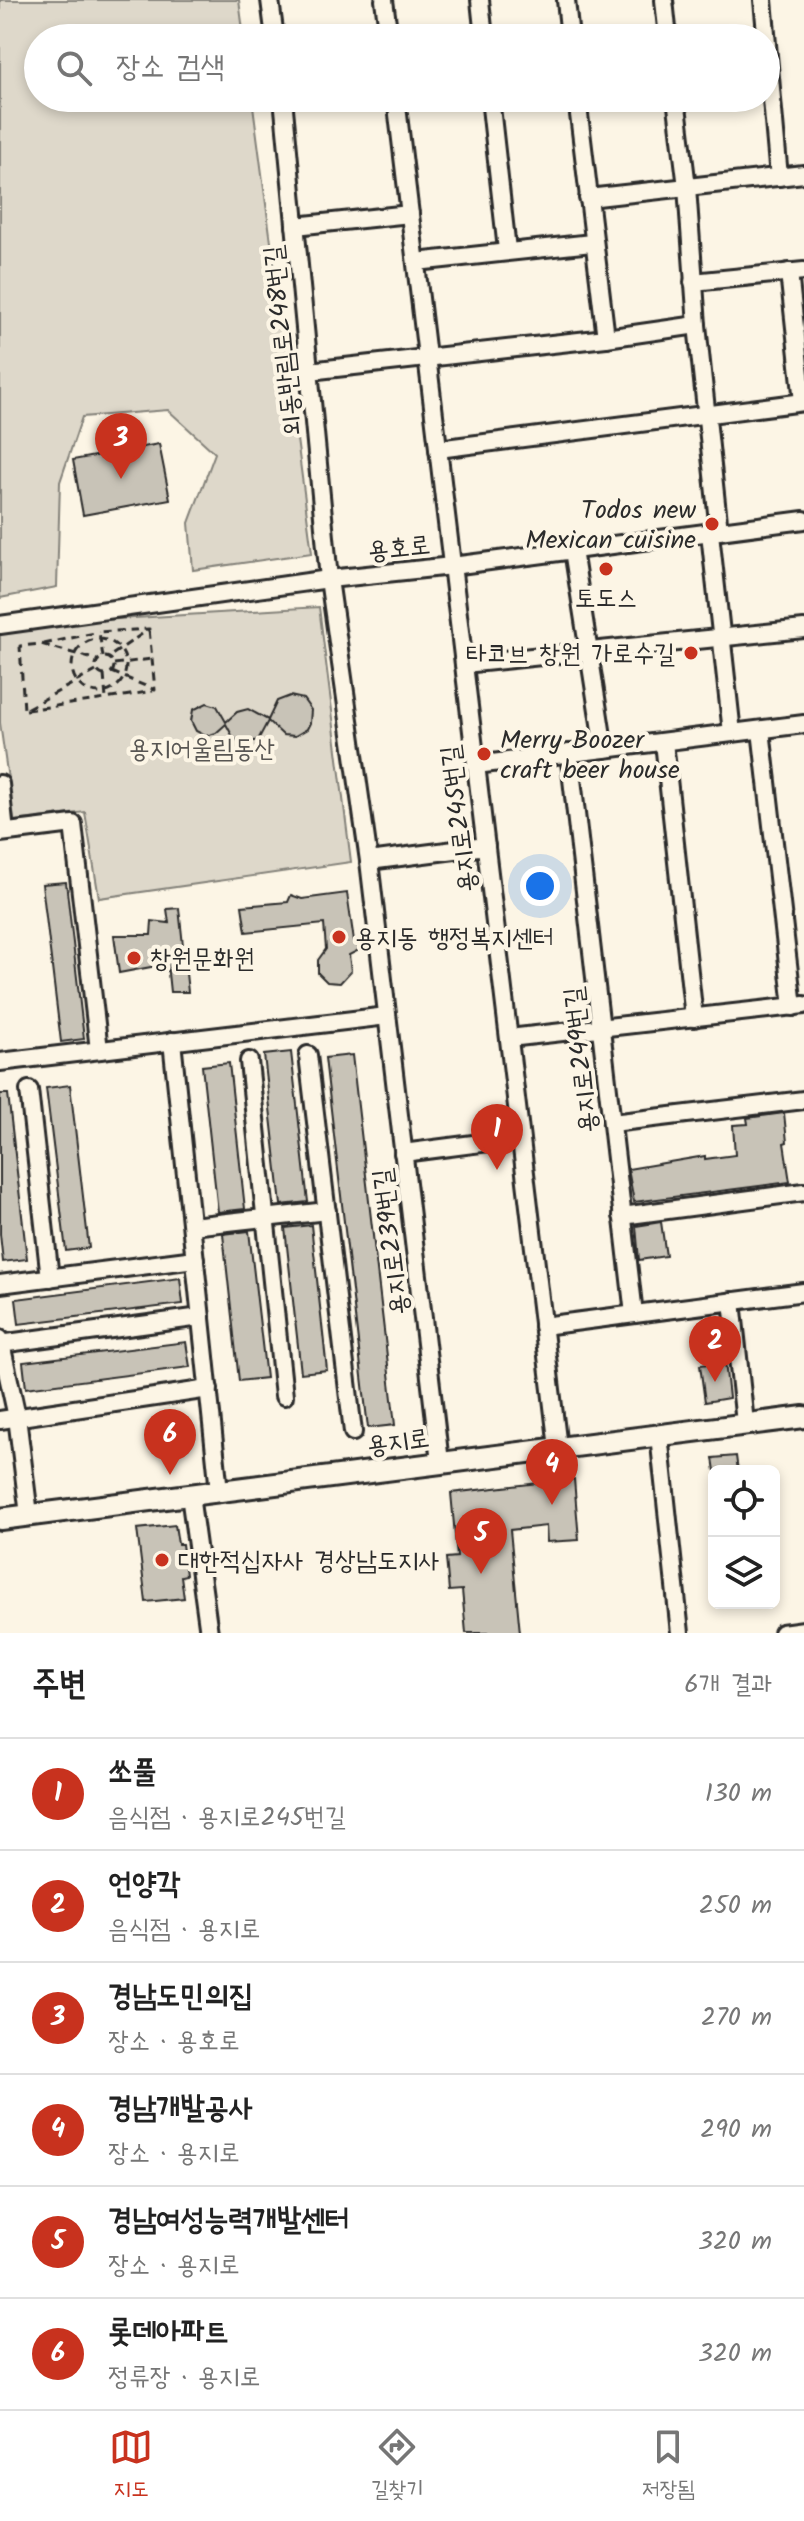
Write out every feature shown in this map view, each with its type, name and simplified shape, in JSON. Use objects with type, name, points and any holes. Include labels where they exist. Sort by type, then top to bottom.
[{"type":"main road","name":"용지로","points":[[0,1519],[804,1417]]},
{"type":"street","points":[[270,0],[273,24]]},
{"type":"street","points":[[384,0],[387,24]]},
{"type":"street","points":[[480,0],[483,24]]},
{"type":"street","points":[[566,0],[569,24]]},
{"type":"street","points":[[664,0],[667,24]]},
{"type":"street","points":[[763,0],[765,24]]},
{"type":"street","name":"외동반림로248번길","points":[[284,112],[329,579]]},
{"type":"street","name":"용지로245번길","points":[[398,112],[558,1448]]},
{"type":"street","points":[[492,112],[507,250]]},
{"type":"street","points":[[579,112],[592,243],[606,338]]},
{"type":"street","points":[[678,112],[707,414],[721,636],[732,733]]},
{"type":"street","points":[[773,112],[779,177]]},
{"type":"street","points":[[588,198],[804,174]]},
{"type":"street","points":[[295,226],[410,214]]},
{"type":"street","points":[[416,262],[592,243]]},
{"type":"street","points":[[438,449],[803,402],[796,271],[693,282]]},
{"type":"street","points":[[309,371],[697,325]]},
{"type":"street","name":"용호로","points":[[0,625],[329,579],[804,520]]},
{"type":"street","points":[[573,550],[604,749]]},
{"type":"street","name":"용지로239번길","points":[[329,579],[369,861],[440,1462]]},
{"type":"street","points":[[464,664],[804,629]]},
{"type":"street","points":[[476,765],[804,724]]},
{"type":"street","points":[[509,1038],[798,1006],[761,730]]},
{"type":"street","points":[[664,742],[694,1018]]},
{"type":"street","name":"용지로249번길","points":[[569,753],[634,1314]]},
{"type":"street","points":[[0,784],[3,832],[73,824],[99,1050]]},
{"type":"street","points":[[369,861],[486,846]]},
{"type":"street","points":[[0,1062],[387,1016]]},
{"type":"street","points":[[172,1041],[219,1491]]},
{"type":"street","points":[[308,1055],[353,1432]]},
{"type":"street","points":[[249,1061],[284,1396]]},
{"type":"street","points":[[29,1090],[50,1278]]},
{"type":"street","points":[[612,1123],[804,1100]]},
{"type":"street","points":[[403,1153],[520,1138]]},
{"type":"street","points":[[622,1216],[804,1192]]},
{"type":"street","points":[[192,1226],[327,1211]]},
{"type":"street","points":[[0,1284],[195,1259]]},
{"type":"street","points":[[543,1326],[804,1292]]},
{"type":"street","points":[[732,1301],[745,1423]]},
{"type":"street","points":[[29,1515],[17,1417],[0,1342],[201,1317]]},
{"type":"street","points":[[0,1420],[209,1389]]},
{"type":"street","points":[[659,1435],[680,1633]]},
{"type":"street","points":[[190,1495],[209,1633]]},
{"type":"street","points":[[782,1633],[804,1630]]},
{"type":"path","points":[[24,710],[20,646],[99,632],[149,629]]},
{"type":"path","points":[[41,644],[97,660],[109,657],[149,629]]},
{"type":"path","points":[[149,629],[155,690]]},
{"type":"path","points":[[99,632],[103,657]]},
{"type":"path","points":[[101,639],[120,650],[126,662],[124,677],[114,689],[106,693],[89,691],[76,680],[72,663],[75,654],[86,643],[101,639]]},
{"type":"path","points":[[109,657],[114,664],[112,672]]},
{"type":"path","points":[[114,664],[152,659]]},
{"type":"path","points":[[96,671],[97,660]]},
{"type":"path","points":[[96,671],[104,675],[112,672],[155,690]]},
{"type":"path","points":[[24,710],[96,671]]},
{"type":"path","points":[[104,675],[106,699]]},
{"type":"path","points":[[24,710],[155,690]]},
{"type":"green space","points":[[0,0],[239,0],[242,24],[24,24],[24,112],[254,112],[312,553],[193,570],[189,523],[215,453],[168,410],[82,417],[60,482],[57,587],[0,598]]},
{"type":"green space","name":"용지어울림동산","points":[[319,607],[351,862],[99,898],[85,812],[14,821],[0,723],[0,626]]},
{"type":"building","points":[[159,444],[170,499],[83,515],[73,460]]},
{"type":"building","points":[[290,696],[303,699],[311,710],[307,729],[295,736],[283,735],[268,721],[258,740],[242,744],[233,737],[226,724],[216,733],[206,736],[196,731],[191,721],[193,710],[207,703],[217,706],[226,722],[237,712],[248,709],[268,720],[277,701]]},
{"type":"building","points":[[66,882],[84,1039],[61,1042],[42,884]]},
{"type":"building","name":"용지동 행정복지센터","points":[[347,893],[354,941],[361,949],[349,955],[351,971],[340,983],[327,982],[318,973],[318,960],[326,949],[324,924],[246,932],[242,906],[288,902],[291,895],[302,899]]},
{"type":"building","name":"창원문화원","points":[[179,908],[188,992],[170,992],[167,964],[119,973],[114,935],[151,935],[152,921],[169,923],[167,909]]},
{"type":"building","points":[[291,1052],[308,1202],[281,1205],[264,1055]]},
{"type":"building","points":[[352,1055],[395,1425],[368,1428],[325,1058]]},
{"type":"building","points":[[229,1063],[245,1209],[218,1212],[202,1066]]},
{"type":"building","points":[[70,1085],[89,1248],[66,1251],[46,1088]]},
{"type":"building","points":[[0,1094],[8,1094],[27,1259],[3,1262],[0,1234]]},
{"type":"building","points":[[784,1113],[787,1142],[784,1143],[790,1182],[634,1202],[628,1169],[705,1156],[705,1159],[735,1155],[733,1125],[748,1124],[747,1118]]},
{"type":"building","points":[[661,1222],[666,1256],[639,1260],[636,1226]]},
{"type":"building","points":[[311,1225],[327,1370],[301,1373],[285,1228]]},
{"type":"building","points":[[249,1231],[266,1378],[239,1381],[223,1234]]},
{"type":"building","points":[[180,1278],[183,1304],[19,1324],[16,1299]]},
{"type":"building","points":[[186,1342],[190,1367],[26,1388],[23,1362]]},
{"type":"building","points":[[725,1362],[729,1398],[705,1402],[700,1365]]},
{"type":"building","points":[[736,1456],[737,1465],[714,1465],[713,1458]]},
{"type":"building","points":[[574,1479],[579,1540],[547,1542],[546,1526],[510,1530],[520,1633],[466,1633],[462,1590],[449,1591],[446,1558],[457,1557],[451,1493]]},
{"type":"building","name":"대한적십자사 경상남도지사","points":[[175,1525],[178,1544],[182,1544],[186,1575],[181,1576],[184,1598],[146,1602],[137,1529]]},
{"type":"place","name":"경남도민의집","points":[[121,479]]},
{"type":"place","name":"Todos new Mexican cuisine","points":[[712,524]]},
{"type":"place","name":"토도스","points":[[606,569]]},
{"type":"place","name":"타코브 창원 가로수길","points":[[691,653]]},
{"type":"place","name":"Merry Boozer craft beer house","points":[[484,754]]},
{"type":"place","name":"용지동 행정복지센터","points":[[339,937]]},
{"type":"place","name":"창원문화원","points":[[134,958]]},
{"type":"place","name":"쏘풀","points":[[497,1170]]},
{"type":"place","name":"언양각","points":[[715,1382]]},
{"type":"place","name":"롯데아파트","points":[[170,1475]]},
{"type":"place","name":"경남개발공사","points":[[552,1505]]},
{"type":"place","name":"대한적십자사 경상남도지사","points":[[162,1560]]},
{"type":"place","name":"경남여성능력개발센터","points":[[481,1574]]}]
